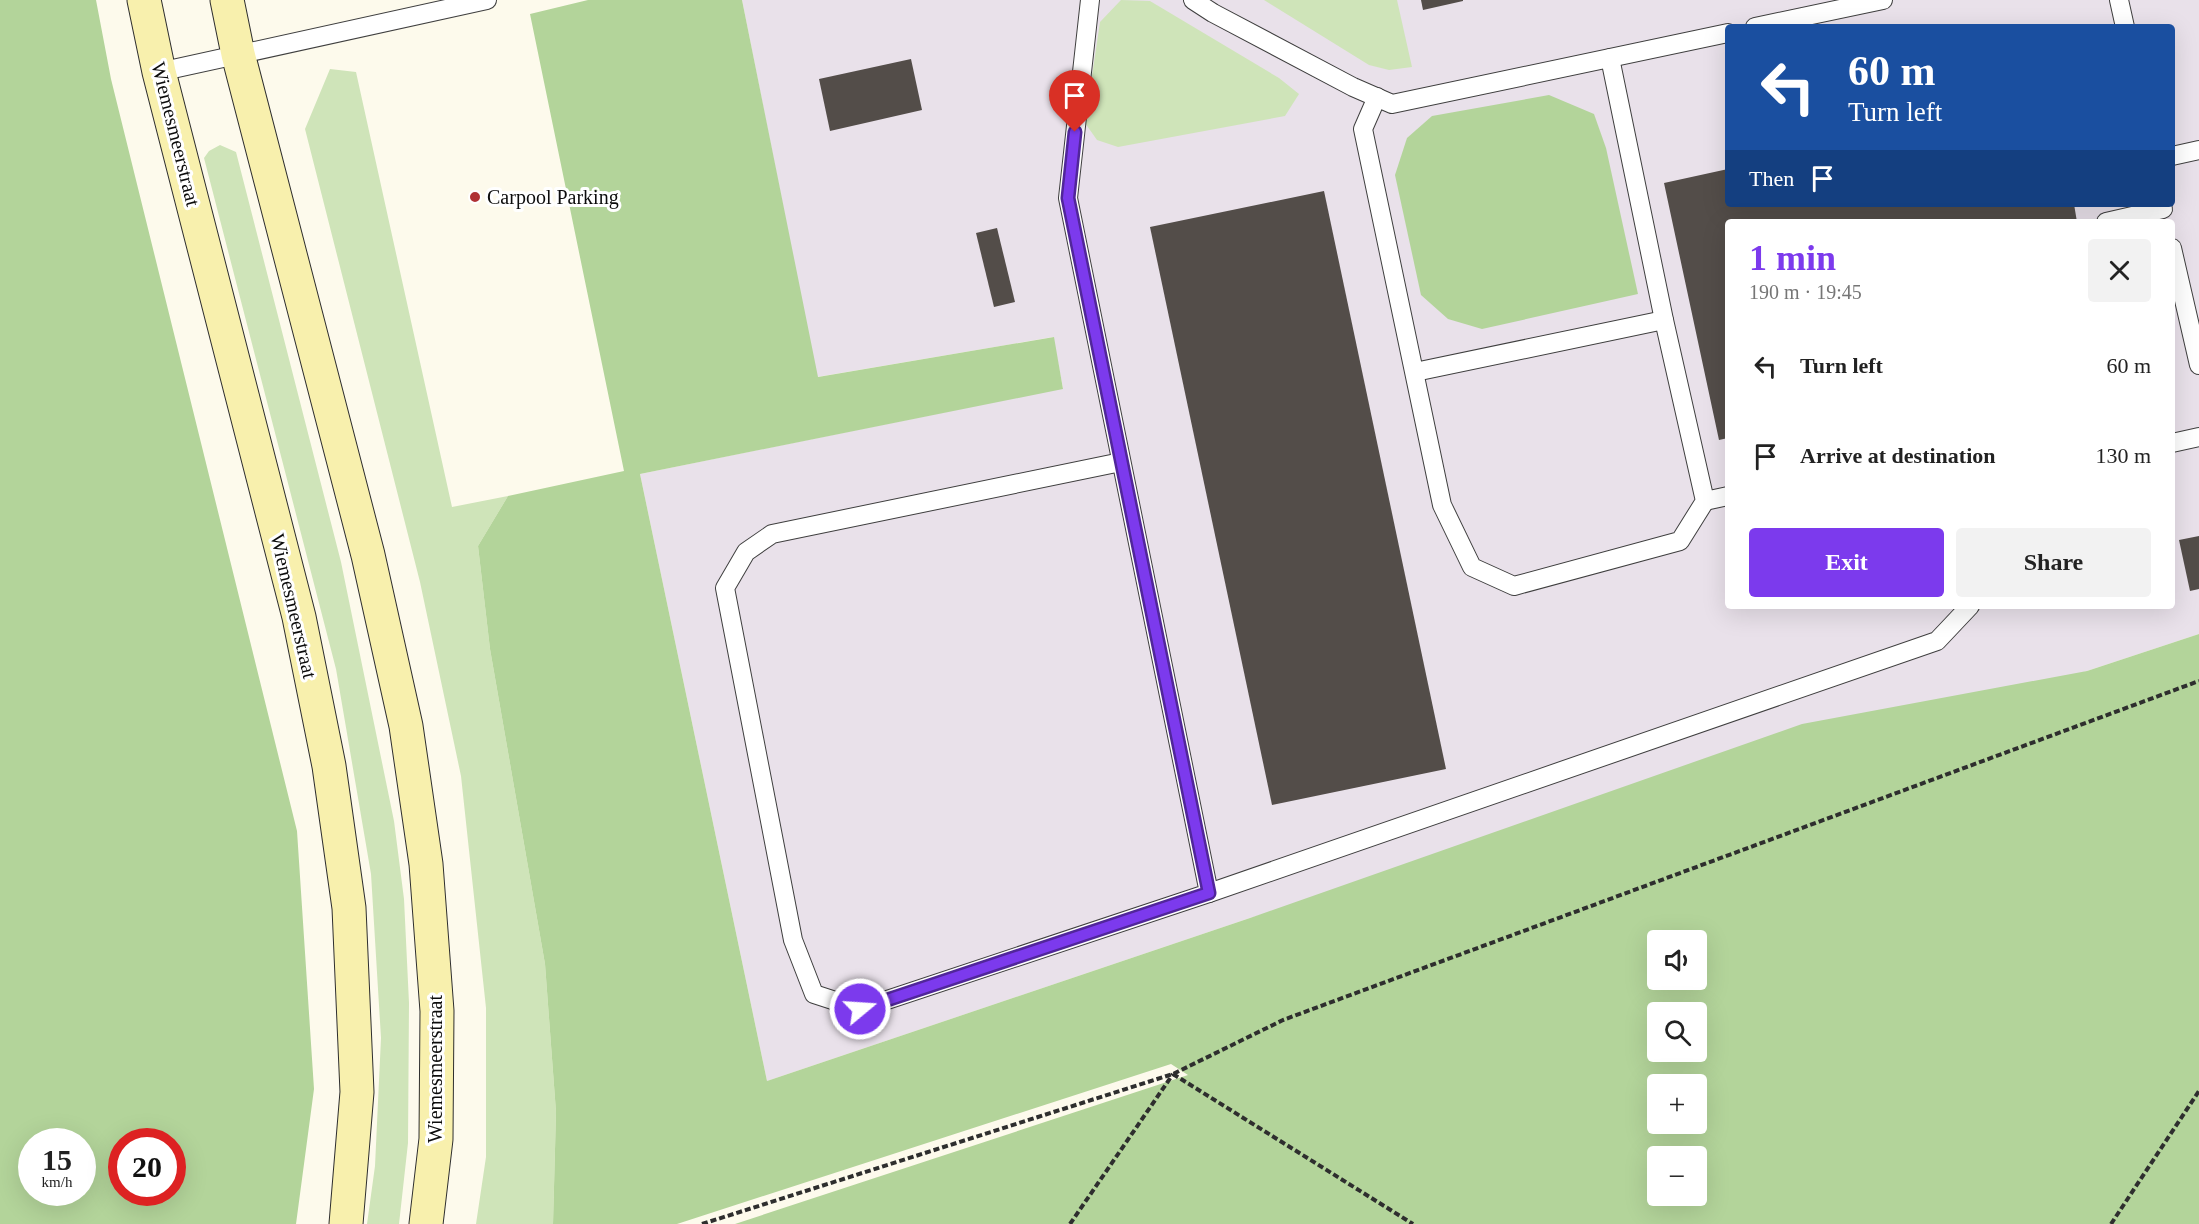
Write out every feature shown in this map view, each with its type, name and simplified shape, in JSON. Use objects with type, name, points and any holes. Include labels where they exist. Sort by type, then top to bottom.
[{"type":"main road","name":"Wiemesmeerstraat","points":[[144,0],[159,72],[299,617],[329,766],[349,908],[357,1092],[346,1224]]},
{"type":"main road","name":"Wiemesmeerstraat","points":[[227,0],[238,54],[368,555],[406,726],[426,864],[437,1011],[436,1139],[426,1224]]},
{"type":"lane","points":[[159,72],[487,0]]},
{"type":"lane","points":[[1090,0],[1068,198],[1209,893]]},
{"type":"lane","points":[[1193,0],[1263,39],[1392,104],[1725,34]]},
{"type":"lane","points":[[1769,24],[1883,0]]},
{"type":"lane","points":[[2119,0],[2124,24]]},
{"type":"lane","points":[[1377,97],[1363,129],[1442,505],[1472,567],[1514,586],[1680,541],[1705,501],[1664,320],[1610,58]]},
{"type":"lane","points":[[2175,155],[2199,150]]},
{"type":"lane","points":[[2123,219],[2164,212]]},
{"type":"lane","points":[[2175,261],[2199,365]]},
{"type":"lane","points":[[1415,372],[1664,320]]},
{"type":"lane","points":[[2175,442],[2199,437]]},
{"type":"lane","points":[[1121,462],[772,534],[746,552],[725,588],[793,940],[814,994],[860,1009],[1209,893],[1937,641],[1967,609]]},
{"type":"lane","points":[[1705,501],[1725,497]]},
{"type":"path","points":[[702,1224],[1173,1074],[1283,1020],[2199,681]]},
{"type":"path","points":[[1070,1224],[1173,1074]]},
{"type":"path","points":[[1173,1074],[1413,1224]]},
{"type":"path","points":[[2111,1224],[2199,1091]]},
{"type":"shaded area","points":[[742,0],[2199,0],[2199,634],[2087,671],[1250,918],[767,1081],[640,474],[1063,388],[1053,337],[817,377]]},
{"type":"green space","points":[[0,0],[96,0],[111,79],[297,831],[314,1089],[296,1224],[0,1224]]},
{"type":"green space","points":[[588,0],[742,0],[818,377],[1054,337],[1063,389],[640,474],[767,1081],[1250,918],[1802,724],[2087,671],[2199,634],[2199,1224],[735,1224],[1188,1075],[1171,1064],[677,1224],[553,1224],[556,1112],[545,964],[490,649],[478,546],[508,496],[624,471],[530,14]]},
{"type":"green space","points":[[1121,0],[1150,1],[1279,78],[1299,94],[1285,116],[1118,147],[1097,140],[1085,123],[1100,22]]},
{"type":"green space","points":[[1264,0],[1397,0],[1412,67],[1389,70],[1369,65]]},
{"type":"green space","points":[[330,69],[356,72],[452,507],[508,496],[478,546],[490,649],[545,964],[556,1112],[553,1224],[476,1224],[486,1157],[486,1008],[461,776],[420,582],[305,129]]},
{"type":"green space","points":[[1549,95],[1594,114],[1606,148],[1638,294],[1482,329],[1448,319],[1421,295],[1395,175],[1407,138],[1432,116]]},
{"type":"green space","points":[[220,145],[236,152],[341,562],[394,821],[404,899],[409,1003],[408,1143],[399,1224],[367,1224],[375,1166],[381,1038],[371,874],[336,669],[204,158],[209,151]]},
{"type":"building","points":[[1421,0],[1463,0],[1463,1],[1423,10]]},
{"type":"building","points":[[911,59],[922,110],[830,131],[819,79]]},
{"type":"building","points":[[1725,170],[1725,207],[2074,207],[2076,219],[1725,219],[1725,439],[1719,440],[1664,183]]},
{"type":"building","points":[[1324,191],[1446,769],[1272,805],[1150,227]]},
{"type":"building","points":[[997,228],[1015,302],[994,307],[976,233]]},
{"type":"building","points":[[2199,536],[2199,589],[2190,591],[2179,540]]},
{"type":"place","name":"Carpool Parking","points":[[475,197]]},
{"type":"route","points":[[860,1009],[1209,893],[1068,198],[1075,132]]}]
